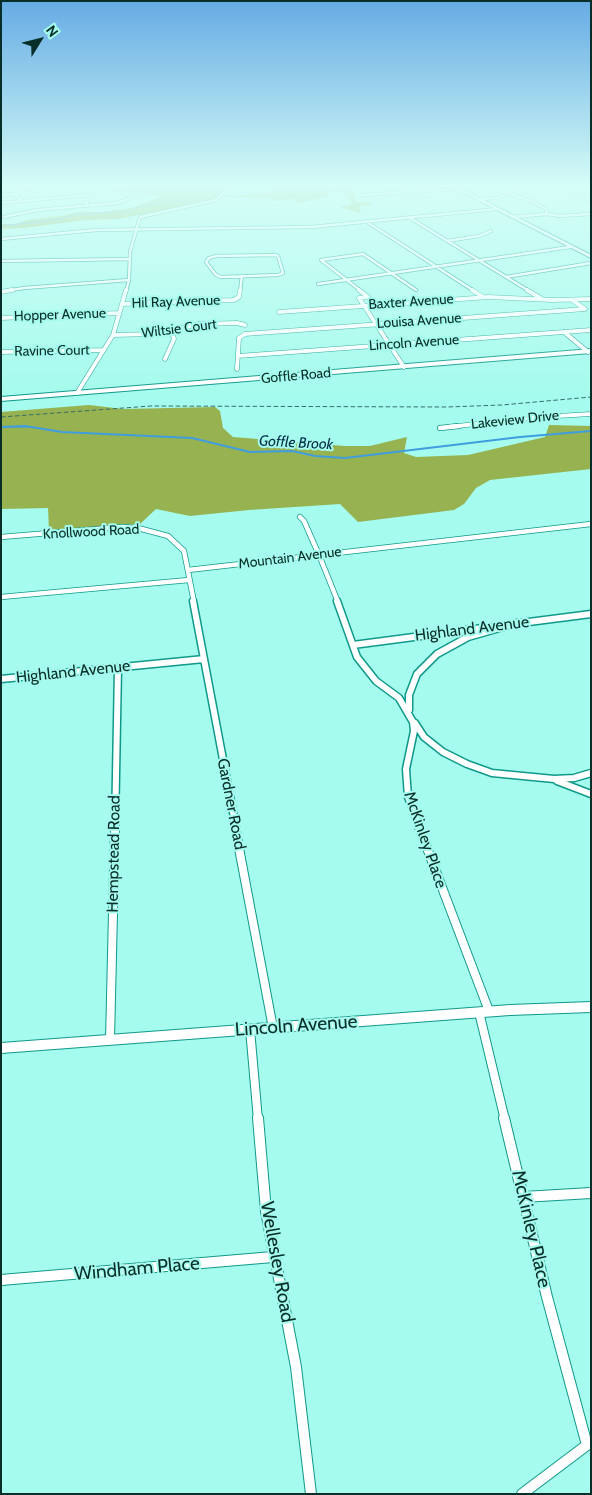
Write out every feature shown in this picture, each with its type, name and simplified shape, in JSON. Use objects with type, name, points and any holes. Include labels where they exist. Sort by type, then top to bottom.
[{"type":"main road","name":"Goffle Road","points":[[1,399],[589,352]]},
{"type":"main road","name":"Lincoln Avenue","points":[[1,1048],[484,1012],[591,1007]]},
{"type":"street","points":[[77,393],[113,335],[129,280],[130,255]]},
{"type":"street","points":[[358,255],[321,260],[368,297],[359,298],[404,367]]},
{"type":"street","points":[[364,255],[416,290]]},
{"type":"street","points":[[417,255],[483,297]]},
{"type":"street","points":[[469,255],[543,300]]},
{"type":"street","points":[[318,284],[520,255]]},
{"type":"street","name":"Hil Ray Avenue","points":[[220,256],[278,256],[282,274],[242,276],[216,275],[206,260],[220,256]]},
{"type":"street","points":[[1,261],[130,259]]},
{"type":"street","points":[[506,277],[591,263]]},
{"type":"street","name":"Hil Ray Avenue","points":[[122,304],[234,300],[240,295],[242,276]]},
{"type":"street","points":[[1,292],[17,287],[129,280]]},
{"type":"street","name":"Baxter Avenue","points":[[279,312],[483,297],[543,300],[591,298]]},
{"type":"street","name":"Louisa Avenue","points":[[238,356],[238,339],[242,335],[249,333],[585,309],[572,300]]},
{"type":"street","name":"Hopper Avenue","points":[[1,318],[119,313]]},
{"type":"street","name":"Wiltsie Court","points":[[113,335],[148,335],[199,324],[229,323],[245,325]]},
{"type":"street","name":"Lincoln Avenue","points":[[238,356],[591,330]]},
{"type":"street","points":[[165,359],[174,339],[173,335],[167,332]]},
{"type":"street","points":[[564,332],[589,352]]},
{"type":"street","name":"Ravine Court","points":[[1,352],[104,350]]},
{"type":"street","points":[[237,369],[238,356]]},
{"type":"street","name":"Lakeview Drive","points":[[440,428],[540,417],[591,414]]},
{"type":"street","points":[[300,517],[304,521],[319,555],[352,639],[357,657],[369,674],[399,698],[419,730],[431,743],[443,752],[467,764],[507,776],[554,779],[574,778],[591,774]]},
{"type":"street","name":"Mountain Avenue","points":[[188,570],[591,524]]},
{"type":"street","name":"Knollwood Road","points":[[1,537],[122,527],[144,529],[161,533],[174,540],[184,551],[188,570]]},
{"type":"street","points":[[1,597],[189,580],[188,570]]},
{"type":"street","name":"Gardner Road","points":[[189,580],[273,1028]]},
{"type":"street","name":"Highland Avenue","points":[[353,645],[591,614]]},
{"type":"street","name":"McKinley Place","points":[[517,623],[468,637],[452,644],[425,664],[417,674],[408,701],[414,730],[406,769],[408,797],[484,1012],[523,1197],[547,1296],[589,1446]]},
{"type":"street","name":"Highland Avenue","points":[[1,679],[204,659]]},
{"type":"street","name":"Hempstead Road","points":[[110,1040],[118,668]]},
{"type":"street","points":[[554,779],[591,794]]},
{"type":"street","name":"Wellesley Road","points":[[250,1029],[266,1211],[296,1367],[310,1494]]},
{"type":"street","points":[[523,1197],[591,1193]]},
{"type":"street","name":"Windham Place","points":[[1,1280],[274,1257]]},
{"type":"street","points":[[522,1494],[589,1446]]},
{"type":"green space","points":[[89,405],[123,409],[215,407],[220,411],[223,428],[233,437],[345,446],[370,446],[407,437],[404,453],[416,457],[468,455],[545,437],[549,425],[591,426],[591,469],[490,480],[476,488],[464,504],[454,510],[358,522],[340,504],[190,516],[156,509],[140,524],[49,530],[48,508],[1,509],[1,412]]},
{"type":"waterway","name":"Goffle Brook","points":[[25,426],[31,427],[1,427],[25,426]]},
{"type":"waterway","name":"Goffle Brook","points":[[31,427],[62,432],[192,438],[250,452],[292,451],[315,456],[345,458],[520,437],[591,431]]},
{"type":"railway","points":[[1,417],[151,406],[447,407],[502,405],[591,397]]}]
